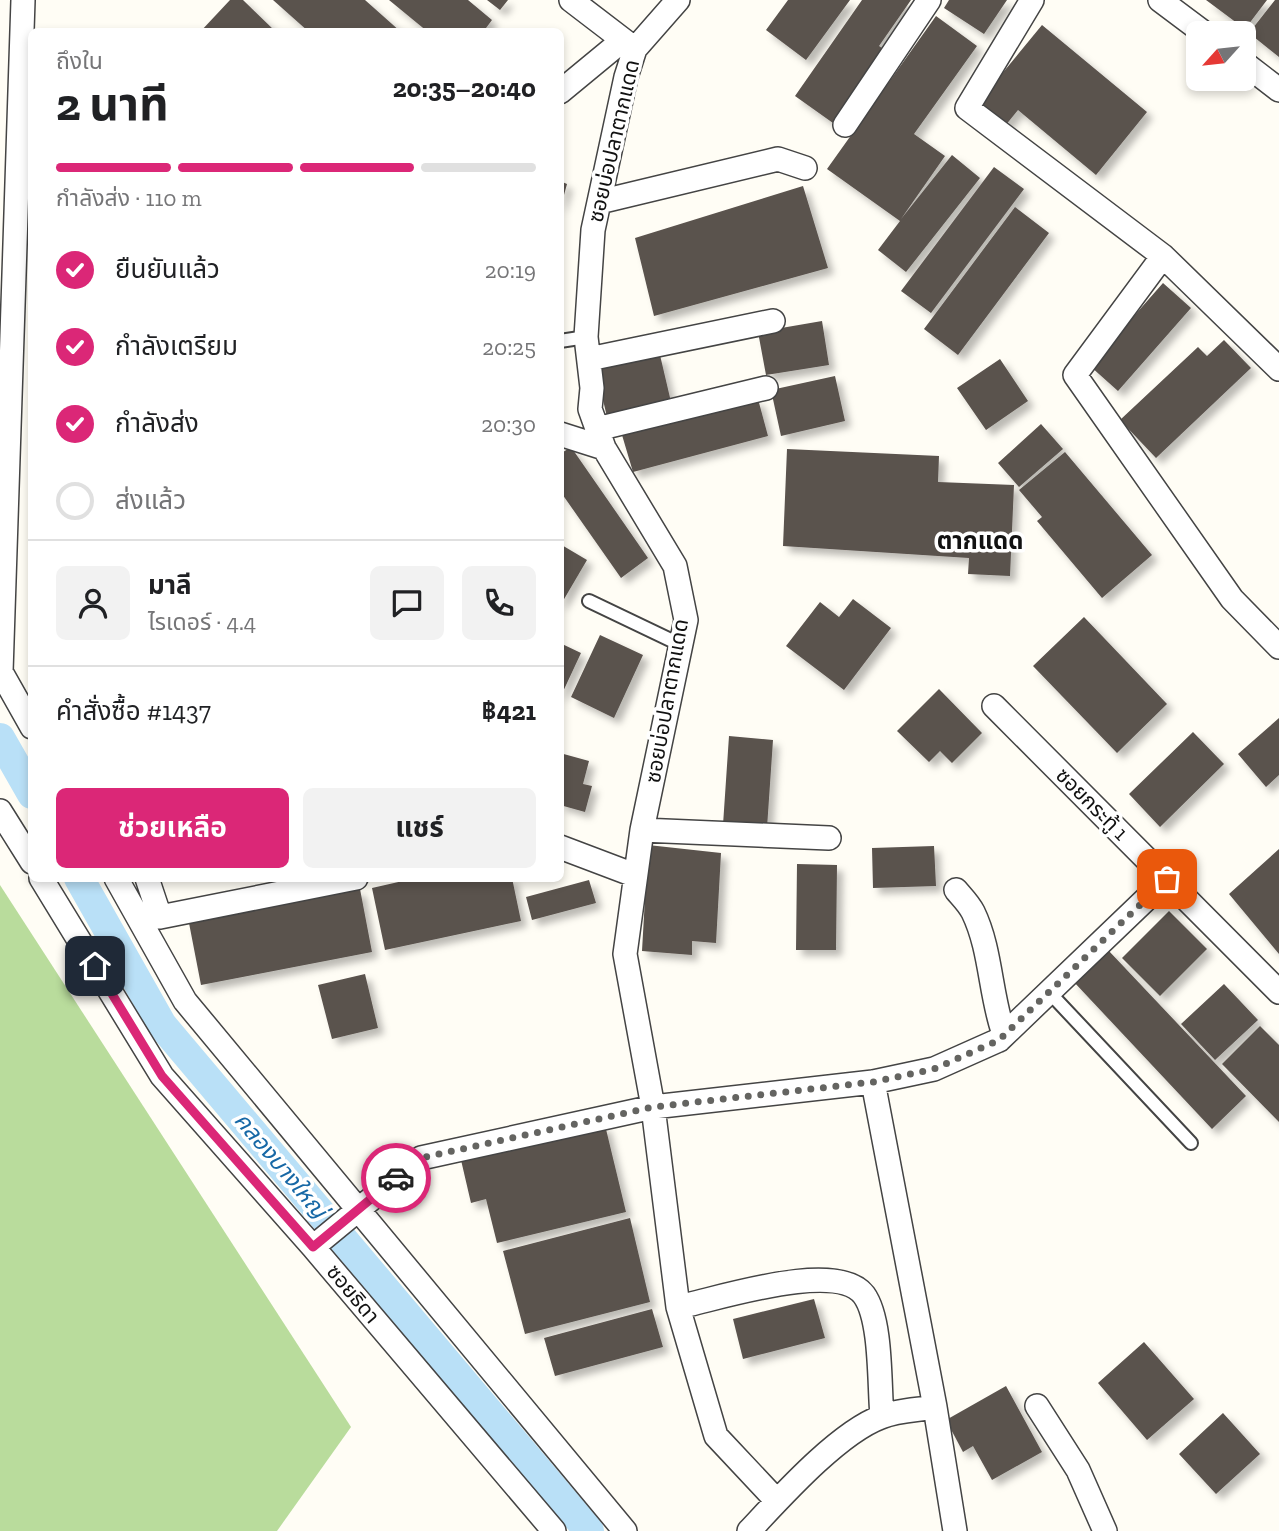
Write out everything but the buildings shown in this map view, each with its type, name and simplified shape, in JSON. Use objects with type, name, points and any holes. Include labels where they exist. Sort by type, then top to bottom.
[{"type":"street","points":[[23,0],[1,672],[28,720]]},
{"type":"street","points":[[564,89],[629,45],[571,0]]},
{"type":"street","name":"ซอยบ่อปลาตากแดด","points":[[678,0],[629,45],[593,230],[587,348],[590,409],[601,438],[675,566],[686,620],[642,830],[625,954],[653,1107],[678,1307],[716,1436],[777,1501]]},
{"type":"street","points":[[845,125],[929,0]]},
{"type":"street","points":[[1032,0],[967,108],[1163,256],[1279,369]]},
{"type":"street","points":[[1160,0],[1188,21]]},
{"type":"street","points":[[1256,73],[1279,90]]},
{"type":"street","points":[[599,202],[778,159],[805,168]]},
{"type":"street","points":[[1163,256],[1074,375],[1232,599],[1279,647]]},
{"type":"street","points":[[587,348],[773,321]]},
{"type":"street","points":[[564,434],[601,438],[766,388]]},
{"type":"street","name":"ซอยกระทู้ 1","points":[[994,706],[1279,992]]},
{"type":"street","points":[[0,811],[28,856]]},
{"type":"street","points":[[642,830],[829,838]]},
{"type":"street","points":[[564,849],[634,875]]},
{"type":"street","points":[[313,1247],[421,1158],[653,1107],[873,1082],[934,1069],[999,1040],[1167,879]]},
{"type":"street","name":"ซอยธิดา","points":[[43,882],[162,1076],[313,1247],[554,1531]]},
{"type":"street","points":[[118,882],[185,1001],[625,1531]]},
{"type":"street","points":[[147,882],[160,917],[336,882]]},
{"type":"street","points":[[956,890],[973,912],[985,950],[995,1007],[1003,1031],[999,1040]]},
{"type":"street","points":[[873,1082],[935,1407],[954,1531]]},
{"type":"street","points":[[678,1307],[814,1278],[849,1282],[864,1295],[874,1319],[882,1416]]},
{"type":"street","points":[[1037,1406],[1079,1470],[1105,1531]]},
{"type":"street","points":[[749,1531],[777,1501],[852,1433],[882,1416],[935,1407]]},
{"type":"lane","points":[[564,342],[587,348]]},
{"type":"lane","points":[[589,601],[681,645]]},
{"type":"lane","points":[[1049,992],[1191,1143]]},
{"type":"green space","points":[[0,885],[351,1427],[277,1531],[0,1531]]},
{"type":"waterway","name":"คลองบางใหญ่","points":[[0,738],[28,787]]},
{"type":"waterway","name":"คลองบางใหญ่","points":[[81,882],[162,1025],[589,1531]]},
{"type":"way so far","points":[[396,1178],[421,1158],[653,1107],[873,1082],[934,1069],[999,1040],[1167,879]]},
{"type":"district","name":"ตากแดด","points":[[980,541]]},
{"type":"route","points":[[95,966],[162,1076],[313,1247],[396,1178]]}]
